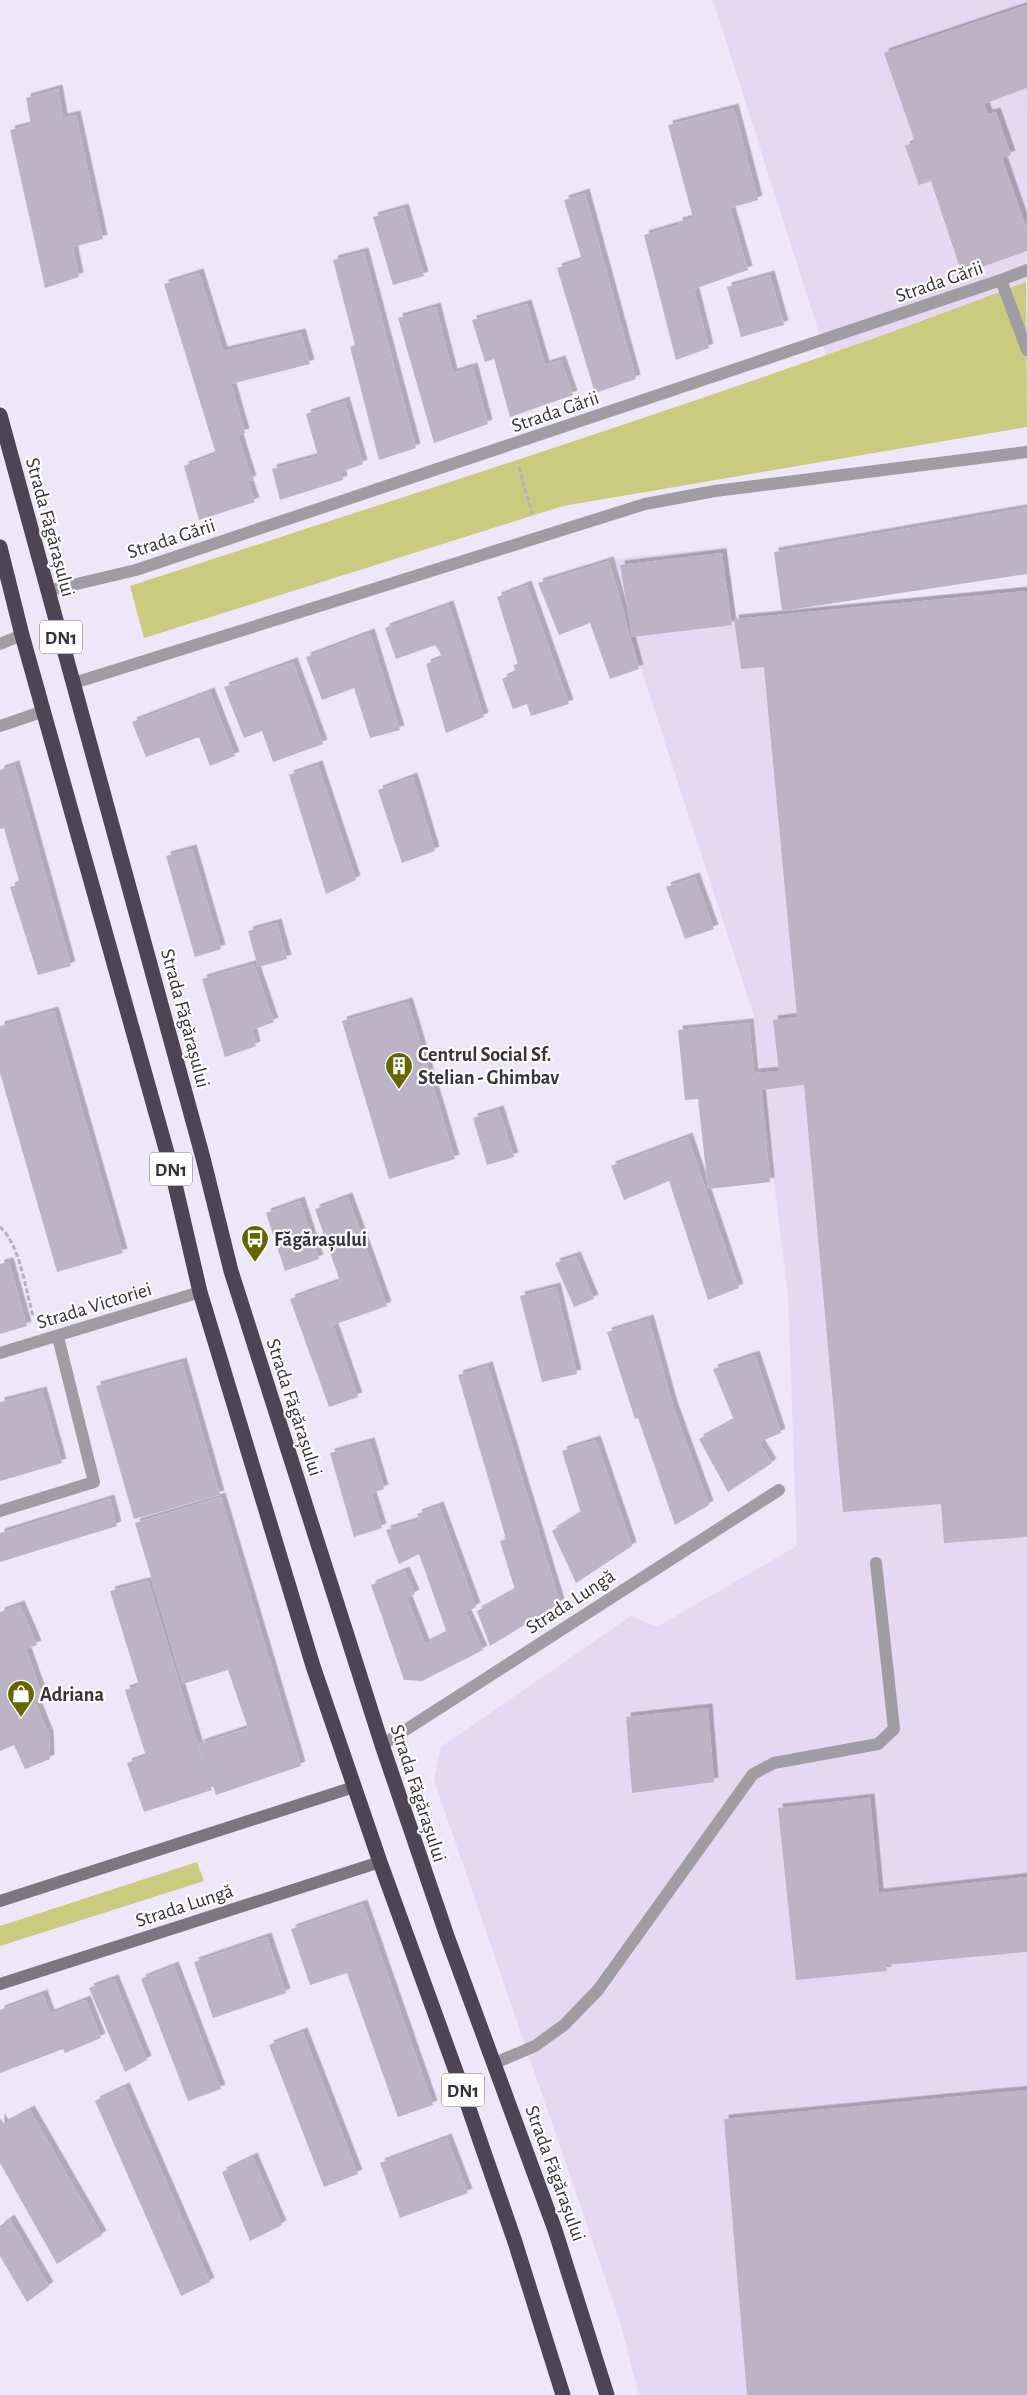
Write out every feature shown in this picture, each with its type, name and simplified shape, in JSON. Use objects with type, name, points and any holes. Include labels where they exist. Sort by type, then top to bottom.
[{"type":"highway","name":"Strada Făgărașului","points":[[0,415],[203,1158],[231,1271],[382,1745],[447,1936],[556,2230],[607,2395]]},
{"type":"highway","name":"DN1","points":[[0,547],[22,636],[171,1167],[200,1292],[312,1666],[380,1862],[468,2105],[515,2242],[563,2395]]},
{"type":"street","points":[[1001,280],[1027,270]]},
{"type":"street","name":"Strada Gării","points":[[47,591],[136,570],[1001,280],[1027,350]]},
{"type":"street","points":[[74,683],[645,504],[715,491],[1027,452]]},
{"type":"street","points":[[0,644],[22,636]]},
{"type":"street","points":[[0,726],[44,711]]},
{"type":"street","name":"Strada Victoriei","points":[[0,1354],[200,1292]]},
{"type":"street","points":[[0,1511],[94,1482],[58,1337]]},
{"type":"street","name":"Strada Lungă","points":[[382,1745],[779,1490]]},
{"type":"street","points":[[495,2063],[535,2046],[564,2025],[598,1990],[753,1774],[774,1763],[878,1744],[894,1729],[876,1563]]},
{"type":"street","points":[[0,1901],[354,1787]]},
{"type":"street","name":"Strada Lungă","points":[[0,1984],[380,1862]]},
{"type":"path","points":[[512,445],[538,536]]},
{"type":"path","points":[[0,1227],[15,1249],[40,1342]]},
{"type":"shaded area","points":[[713,0],[1027,0],[1026,282],[826,355]]},
{"type":"shaded area","points":[[726,547],[736,617],[1027,586],[1027,2395],[639,2395],[619,2318],[434,1780],[441,1747],[631,1616],[657,1627],[797,1546],[788,1295],[753,1013],[632,641],[614,559]]},
{"type":"green space","points":[[1026,282],[1027,427],[563,506],[144,638],[130,586],[692,402]]},
{"type":"green space","points":[[197,1862],[204,1881],[0,1946],[0,1926]]},
{"type":"building","points":[[1027,5],[1027,88],[984,104],[988,114],[996,112],[1011,155],[1002,158],[1027,230],[1027,251],[962,274],[931,181],[919,185],[905,146],[915,142],[884,53]]},
{"type":"building","points":[[58,89],[63,118],[76,115],[103,239],[73,247],[79,277],[45,288],[10,130],[31,125],[26,98]]},
{"type":"building","points":[[734,108],[758,200],[730,208],[748,270],[694,289],[709,348],[676,360],[644,235],[678,225],[678,222],[693,218],[668,125]]},
{"type":"building","points":[[585,193],[636,379],[595,393],[557,268],[582,260],[564,200]]},
{"type":"building","points":[[404,208],[424,276],[393,285],[373,217]]},
{"type":"building","points":[[364,252],[416,448],[379,460],[350,347],[355,345],[333,260]]},
{"type":"building","points":[[199,273],[223,351],[301,333],[310,364],[231,384],[245,433],[238,435],[252,480],[248,481],[255,502],[199,520],[184,466],[216,454],[164,284]]},
{"type":"building","points":[[770,275],[784,325],[741,337],[727,287]]},
{"type":"building","points":[[527,304],[545,365],[561,360],[573,395],[510,417],[494,359],[485,362],[472,320]]},
{"type":"building","points":[[436,307],[453,373],[473,367],[488,424],[434,443],[398,318]]},
{"type":"building","points":[[345,401],[363,464],[341,472],[343,480],[280,500],[272,469],[318,456],[306,414]]},
{"type":"building","points":[[1027,508],[1027,574],[782,611],[774,552]]},
{"type":"building","points":[[722,553],[732,625],[632,637],[620,565]]},
{"type":"building","points":[[609,561],[639,669],[610,679],[590,623],[559,635],[538,583]]},
{"type":"building","points":[[527,585],[569,704],[531,716],[527,704],[513,709],[502,679],[516,672],[513,665],[518,664],[497,597]]},
{"type":"building","points":[[1027,591],[1027,1537],[944,1543],[941,1504],[843,1512],[804,1085],[761,1090],[770,1182],[708,1189],[698,1099],[685,1100],[678,1030],[749,1023],[754,1073],[779,1071],[773,1020],[797,1017],[764,667],[741,669],[734,619]]},
{"type":"building","points":[[449,605],[484,717],[446,733],[426,664],[443,657],[435,645],[396,659],[385,628]]},
{"type":"building","points":[[370,633],[400,730],[370,738],[354,688],[322,700],[306,657]]},
{"type":"building","points":[[293,662],[323,744],[273,762],[262,731],[244,738],[224,687]]},
{"type":"building","points":[[210,692],[235,756],[210,766],[199,737],[146,757],[132,722]]},
{"type":"building","points":[[15,765],[71,966],[38,975],[10,887],[20,884],[4,828],[0,829],[0,770]]},
{"type":"building","points":[[318,765],[356,880],[326,894],[289,775]]},
{"type":"building","points":[[413,777],[435,851],[402,863],[378,790]]},
{"type":"building","points":[[192,849],[221,949],[195,957],[166,856]]},
{"type":"building","points":[[695,877],[714,929],[685,939],[666,887]]},
{"type":"building","points":[[277,923],[287,959],[258,967],[248,931]]},
{"type":"building","points":[[254,964],[274,1022],[252,1030],[256,1046],[225,1057],[202,979]]},
{"type":"building","name":"Centrul Social Sf. Stelian - Ghimbav","points":[[408,1002],[455,1159],[389,1179],[342,1021]]},
{"type":"building","points":[[54,1011],[123,1253],[57,1272],[0,1073],[0,1026]]},
{"type":"building","points":[[499,1110],[514,1157],[487,1165],[473,1118]]},
{"type":"building","points":[[688,1137],[739,1288],[708,1300],[669,1181],[624,1200],[611,1166]]},
{"type":"building","points":[[348,1197],[387,1306],[333,1325],[358,1397],[329,1407],[290,1299],[340,1281],[315,1209]]},
{"type":"building","points":[[300,1201],[319,1259],[285,1271],[266,1213]]},
{"type":"building","points":[[576,1256],[594,1299],[574,1307],[555,1263]]},
{"type":"building","points":[[9,1262],[27,1326],[0,1334],[0,1264]]},
{"type":"building","points":[[556,1287],[577,1374],[542,1382],[520,1296]]},
{"type":"building","points":[[649,1319],[673,1406],[709,1505],[675,1525],[638,1418],[635,1419],[607,1332]]},
{"type":"building","points":[[755,1355],[781,1433],[759,1442],[772,1463],[728,1492],[699,1439],[734,1420],[713,1369]]},
{"type":"building","points":[[182,1362],[220,1495],[134,1519],[96,1386]]},
{"type":"building","points":[[488,1366],[560,1603],[490,1646],[477,1611],[515,1590],[500,1541],[506,1539],[458,1375]]},
{"type":"building","points":[[42,1391],[62,1463],[0,1481],[0,1402]]},
{"type":"building","points":[[596,1440],[632,1546],[576,1583],[552,1531],[581,1513],[562,1451]]},
{"type":"building","points":[[370,1442],[384,1489],[371,1493],[382,1528],[354,1537],[330,1453]]},
{"type":"building","points":[[221,1497],[301,1766],[216,1795],[199,1744],[248,1728],[228,1670],[183,1684],[135,1523]]},
{"type":"building","points":[[110,1499],[117,1526],[0,1562],[0,1533]]},
{"type":"building","points":[[439,1506],[476,1607],[466,1612],[483,1650],[422,1681],[404,1680],[371,1585],[405,1571],[415,1594],[407,1598],[425,1644],[447,1633],[419,1554],[399,1564],[386,1530],[419,1520],[417,1514]]},
{"type":"building","points":[[148,1581],[212,1790],[144,1812],[127,1763],[146,1756],[125,1690],[139,1685],[110,1591]]},
{"type":"building","name":"Adriana","points":[[20,1605],[37,1645],[26,1649],[43,1697],[35,1701],[49,1735],[50,1759],[25,1769],[14,1745],[0,1751],[0,1612]]},
{"type":"building","points":[[708,1708],[714,1782],[632,1793],[626,1717]]},
{"type":"building","points":[[870,1798],[879,1893],[1027,1877],[1027,1952],[886,1965],[887,1971],[796,1980],[778,1808]]},
{"type":"building","points":[[363,1904],[433,2105],[398,2117],[347,1973],[310,1985],[291,1929]]},
{"type":"building","points":[[267,1937],[286,1993],[213,2018],[194,1962]]},
{"type":"building","points":[[174,1966],[221,2089],[188,2101],[141,1979]]},
{"type":"building","points":[[114,1979],[147,2060],[125,2072],[89,1988]]},
{"type":"building","points":[[43,1994],[50,2014],[86,2000],[101,2038],[65,2053],[63,2049],[0,2073],[0,2010]]},
{"type":"building","points":[[303,2032],[358,2174],[324,2187],[269,2045]]},
{"type":"building","points":[[125,2087],[210,2282],[181,2296],[95,2101]]},
{"type":"building","points":[[1027,2090],[1027,2395],[747,2395],[724,2119]]},
{"type":"building","points":[[30,2110],[102,2235],[57,2264],[0,2163],[0,2118],[4,2124]]},
{"type":"building","points":[[447,2138],[468,2193],[400,2218],[380,2163]]},
{"type":"building","points":[[253,2157],[282,2225],[250,2241],[222,2172]]},
{"type":"building","points":[[10,2219],[49,2286],[27,2302],[0,2256],[0,2226]]},
{"type":"place","name":"Centrul Social Sf. Stelian - Ghimbav","points":[[399,1090]]},
{"type":"place","name":"Făgărașului","points":[[255,1263]]},
{"type":"place","name":"Adriana","points":[[21,1718]]}]
